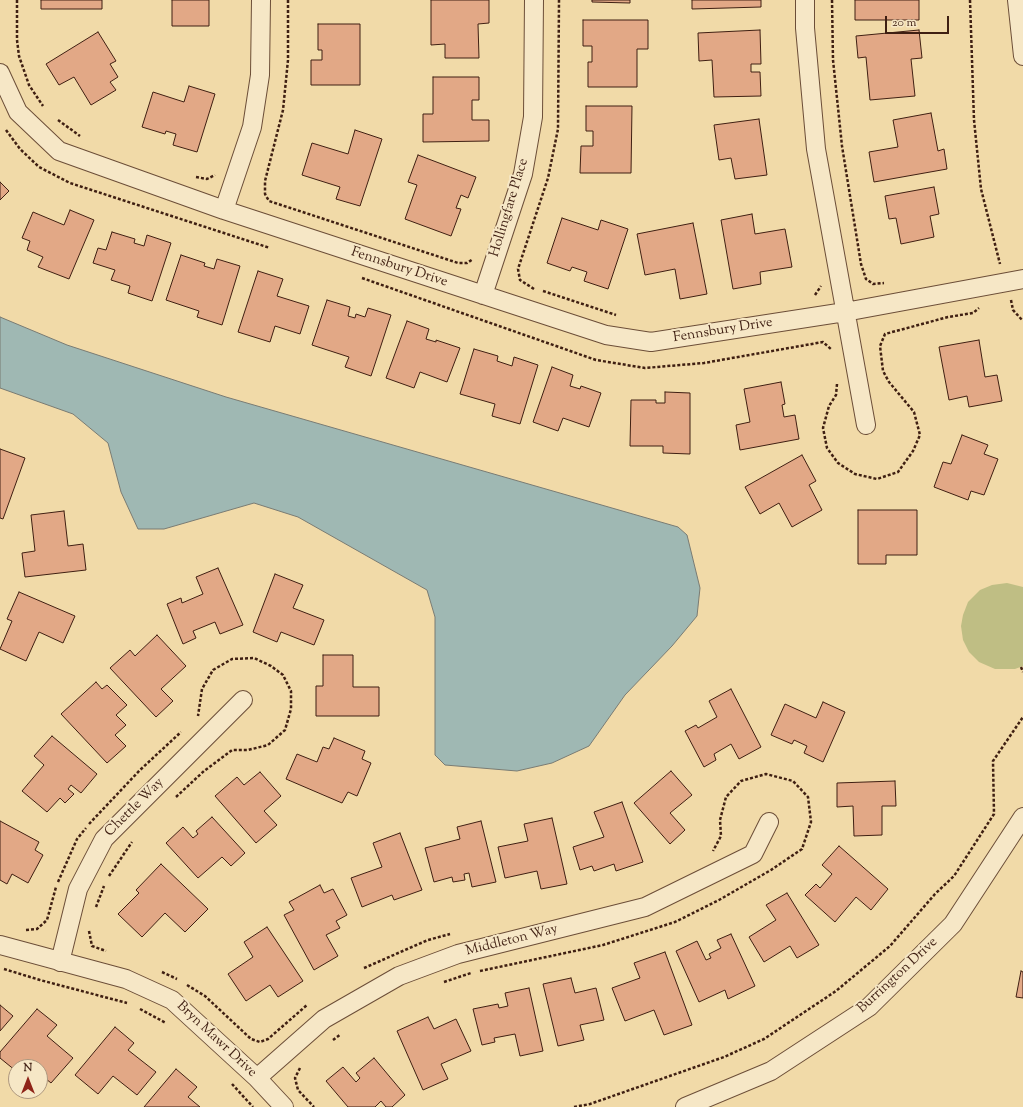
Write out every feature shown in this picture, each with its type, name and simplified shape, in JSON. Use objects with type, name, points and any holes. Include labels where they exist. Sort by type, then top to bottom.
[{"type":"street","points":[[224,210],[252,127],[260,75],[261,0]]},
{"type":"street","name":"Hollingfare Place","points":[[483,295],[523,174],[528,146],[533,117],[534,0]]},
{"type":"street","points":[[805,0],[805,28],[816,149],[866,425]]},
{"type":"street","points":[[1017,0],[1023,56]]},
{"type":"street","name":"Fennsbury Drive","points":[[0,73],[18,112],[59,151],[224,210],[606,335],[651,342],[845,312],[1014,281]]},
{"type":"street","name":"Chettle Way","points":[[60,962],[78,889],[104,839],[243,700]]},
{"type":"street","name":"Burrington Drive","points":[[685,1107],[771,1072],[869,1007],[953,924],[1023,817]]},
{"type":"street","name":"Middleton Way","points":[[257,1078],[324,1019],[399,976],[458,954],[645,907],[753,854],[769,822]]},
{"type":"street","name":"Bryn Mawr Drive","points":[[0,945],[126,979],[172,1000],[257,1078],[284,1107]]},
{"type":"path","points":[[17,0],[17,40],[19,56],[29,85],[44,108]]},
{"type":"path","points":[[288,0],[288,60],[283,110],[265,180],[265,194],[269,201],[458,263],[467,263],[476,257]]},
{"type":"path","points":[[559,0],[558,129],[548,178],[518,269],[520,280],[531,288],[621,317]]},
{"type":"path","points":[[832,0],[833,60],[842,146],[861,264],[866,279],[872,284],[886,283]]},
{"type":"path","points":[[970,0],[974,120],[981,189],[1014,281],[1013,310],[1023,322]]},
{"type":"path","points":[[53,117],[84,138]]},
{"type":"path","points":[[190,175],[206,180],[215,174]]},
{"type":"path","points":[[810,297],[816,295],[821,285]]},
{"type":"path","points":[[172,802],[204,771],[232,750],[248,750],[268,745],[285,730],[291,709],[291,691],[283,675],[271,666],[254,658],[232,659],[213,670],[202,689],[198,716],[192,721]]},
{"type":"path","points":[[1020,667],[1023,672]]},
{"type":"path","points":[[574,1107],[590,1104],[724,1057],[764,1039],[836,991],[890,946],[935,894],[954,876],[994,814],[993,761],[1023,717]]},
{"type":"path","points":[[19,929],[37,929],[47,920],[59,878],[77,839],[101,809],[186,727]]},
{"type":"path","points":[[93,914],[105,883],[121,855],[134,839]]},
{"type":"path","points":[[90,927],[89,934],[92,946],[110,953]]},
{"type":"path","points":[[0,967],[40,980],[129,1003]]},
{"type":"path","points":[[158,970],[178,979]]},
{"type":"path","points":[[185,984],[205,996],[251,1039],[260,1042],[268,1039],[307,1005]]},
{"type":"path","points":[[136,1007],[169,1024]]},
{"type":"path","points":[[227,1079],[253,1107]]},
{"type":"shaded area","points":[[1007,583],[1023,587],[1023,666],[1015,669],[995,669],[979,662],[969,652],[963,640],[961,626],[968,602],[980,590],[992,585]]},
{"type":"water","points":[[0,317],[67,345],[226,397],[678,527],[687,535],[700,588],[697,616],[672,646],[625,695],[589,746],[552,763],[517,771],[445,765],[435,755],[435,617],[427,590],[298,517],[254,503],[164,529],[138,529],[121,492],[108,443],[73,414],[0,388]]},
{"type":"building","points":[[41,0],[102,0],[102,9],[41,9]]},
{"type":"building","points":[[172,0],[209,0],[209,26],[172,26]]},
{"type":"building","points":[[431,0],[489,0],[489,23],[478,24],[479,58],[445,58],[445,44],[431,45]]},
{"type":"building","points":[[592,0],[630,0],[630,3],[592,2]]},
{"type":"building","points":[[692,0],[761,0],[761,7],[692,9]]},
{"type":"building","points":[[855,0],[919,0],[919,20],[855,20]]},
{"type":"building","points":[[583,20],[648,20],[648,49],[637,49],[637,87],[588,87],[588,62],[592,62],[592,46],[583,46]]},
{"type":"building","points":[[318,24],[360,24],[360,85],[311,85],[311,60],[322,60],[322,50],[318,50]]},
{"type":"building","points":[[760,30],[761,64],[751,64],[751,72],[760,72],[761,96],[714,97],[712,60],[699,61],[698,33]]},
{"type":"building","points":[[919,30],[922,58],[911,59],[915,96],[870,100],[866,57],[858,58],[856,36]]},
{"type":"building","points":[[98,32],[116,61],[110,64],[118,77],[110,82],[116,90],[91,105],[74,77],[59,85],[46,64]]},
{"type":"building","points":[[433,77],[479,77],[479,100],[472,100],[472,120],[489,120],[489,141],[423,142],[423,114],[433,114]]},
{"type":"building","points":[[189,86],[215,94],[197,152],[173,145],[176,134],[166,131],[165,134],[142,127],[153,92],[184,102]]},
{"type":"building","points":[[586,106],[632,106],[631,173],[580,173],[581,146],[593,146],[593,131],[586,131]]},
{"type":"building","points":[[931,113],[938,151],[944,149],[947,169],[874,182],[869,152],[898,147],[893,120]]},
{"type":"building","points":[[759,119],[767,175],[735,179],[731,158],[719,160],[714,125]]},
{"type":"building","points":[[355,130],[382,139],[360,206],[336,199],[340,187],[302,175],[312,143],[348,154]]},
{"type":"building","points":[[418,155],[476,177],[468,198],[461,195],[456,208],[461,209],[451,236],[405,219],[417,185],[408,182]]},
{"type":"building","points":[[0,182],[9,191],[0,200]]},
{"type":"building","points":[[934,187],[939,214],[930,216],[934,237],[901,244],[896,218],[889,219],[885,196]]},
{"type":"building","points":[[70,210],[94,220],[69,279],[38,267],[43,257],[27,250],[30,241],[22,238],[33,212],[64,225]]},
{"type":"building","points":[[752,214],[755,234],[785,229],[792,267],[760,272],[761,284],[733,289],[721,220]]},
{"type":"building","points":[[562,218],[598,230],[601,220],[628,229],[608,289],[584,281],[587,272],[572,267],[570,271],[547,263]]},
{"type":"building","points":[[693,223],[707,294],[680,299],[675,269],[645,275],[637,234]]},
{"type":"building","points":[[112,232],[135,239],[134,243],[144,246],[147,235],[171,243],[152,301],[128,293],[130,286],[111,280],[115,270],[93,263],[98,248],[106,250]]},
{"type":"building","points":[[181,255],[205,263],[204,266],[214,269],[217,259],[240,266],[222,325],[197,317],[199,311],[166,300]]},
{"type":"building","points":[[258,271],[283,279],[277,296],[309,306],[300,334],[275,326],[270,342],[238,332]]},
{"type":"building","points":[[327,300],[350,307],[348,316],[355,318],[356,314],[365,317],[368,308],[391,315],[371,376],[345,367],[349,357],[312,345]]},
{"type":"building","points":[[407,321],[429,329],[426,339],[436,342],[436,340],[460,348],[447,382],[420,372],[414,388],[386,378]]},
{"type":"building","points":[[979,340],[985,377],[997,375],[1002,401],[969,407],[967,396],[949,400],[939,347]]},
{"type":"building","points":[[474,349],[498,356],[497,361],[512,366],[514,357],[538,365],[520,424],[492,416],[495,404],[460,394]]},
{"type":"building","points":[[552,367],[573,375],[570,386],[580,389],[581,386],[601,393],[589,427],[563,418],[558,431],[533,422]]},
{"type":"building","points":[[781,382],[785,404],[782,405],[784,417],[795,415],[799,439],[740,450],[736,425],[750,422],[744,389]]},
{"type":"building","points":[[665,392],[690,393],[690,454],[663,453],[663,446],[630,446],[631,400],[656,400],[656,403],[665,403]]},
{"type":"building","points":[[962,435],[988,445],[984,454],[998,459],[984,495],[971,491],[968,500],[934,487],[943,462],[951,464]]},
{"type":"building","points":[[0,449],[25,458],[3,519],[0,518]]},
{"type":"building","points":[[802,455],[816,481],[809,485],[822,510],[792,527],[779,503],[760,514],[745,487]]},
{"type":"building","points":[[858,510],[917,510],[917,555],[886,555],[886,564],[858,564]]},
{"type":"building","points":[[64,511],[68,546],[83,544],[86,570],[25,577],[22,553],[35,551],[31,515]]},
{"type":"building","points":[[218,568],[243,625],[220,634],[215,622],[193,631],[196,638],[183,644],[167,604],[181,598],[182,603],[203,594],[196,577]]},
{"type":"building","points":[[275,574],[303,585],[293,608],[324,620],[314,645],[281,632],[277,642],[253,632]]},
{"type":"building","points":[[19,592],[75,616],[63,643],[39,632],[26,661],[0,649],[12,621],[7,619]]},
{"type":"building","points":[[157,635],[186,666],[161,689],[173,701],[156,717],[110,668],[130,650],[135,656]]},
{"type":"building","points":[[323,655],[353,655],[353,687],[379,687],[379,716],[316,716],[316,686],[323,686]]},
{"type":"building","points":[[96,682],[102,689],[107,685],[127,705],[116,715],[126,725],[115,735],[126,746],[107,763],[61,714]]},
{"type":"building","points":[[731,689],[761,747],[739,759],[731,744],[714,754],[716,760],[704,767],[685,731],[696,725],[698,728],[717,717],[709,701]]},
{"type":"building","points":[[823,702],[845,712],[823,762],[804,753],[807,746],[794,740],[792,744],[771,735],[785,704],[816,718]]},
{"type":"building","points":[[52,736],[97,774],[81,793],[71,785],[68,789],[74,794],[65,803],[60,798],[47,812],[22,791],[44,765],[34,756]]},
{"type":"building","points":[[334,738],[365,751],[362,759],[371,763],[357,796],[348,792],[342,803],[286,779],[297,754],[317,762],[323,747],[329,749]]},
{"type":"building","points":[[671,771],[692,795],[670,813],[685,830],[670,844],[634,803]]},
{"type":"building","points":[[260,772],[281,796],[264,811],[277,825],[256,843],[215,796],[237,777],[244,785]]},
{"type":"building","points":[[895,781],[896,806],[882,806],[882,835],[854,836],[853,806],[837,807],[837,783]]},
{"type":"building","points":[[622,802],[643,862],[616,871],[614,864],[594,871],[592,866],[580,870],[573,847],[604,837],[594,812]]},
{"type":"building","points":[[212,817],[245,853],[231,866],[222,857],[198,878],[166,843],[183,827],[193,838],[198,834],[196,831]]},
{"type":"building","points":[[552,818],[567,884],[541,889],[537,871],[505,878],[498,847],[528,841],[524,824]]},
{"type":"building","points":[[0,821],[39,842],[35,850],[43,855],[28,883],[12,874],[7,884],[0,880]]},
{"type":"building","points":[[481,821],[496,882],[472,887],[469,873],[464,874],[465,880],[453,882],[452,877],[434,882],[425,848],[460,839],[457,827]]},
{"type":"building","points":[[400,833],[422,890],[394,900],[392,895],[362,907],[351,878],[382,867],[373,843]]},
{"type":"building","points":[[839,846],[888,889],[871,910],[856,897],[835,922],[805,895],[816,884],[820,888],[832,874],[822,865]]},
{"type":"building","points":[[161,864],[208,909],[185,932],[165,913],[142,937],[118,914],[139,893],[136,890]]},
{"type":"building","points":[[320,885],[324,893],[333,889],[347,915],[336,921],[340,928],[326,935],[338,956],[314,970],[284,915],[294,910],[289,902]]},
{"type":"building","points":[[787,893],[819,945],[797,958],[790,946],[764,962],[749,937],[776,920],[766,905]]},
{"type":"building","points":[[267,927],[303,981],[278,997],[270,985],[246,1001],[228,974],[253,957],[244,942]]},
{"type":"building","points":[[731,934],[755,986],[728,999],[725,990],[699,1002],[676,951],[697,941],[706,960],[711,958],[709,954],[721,948],[717,940]]},
{"type":"building","points":[[665,952],[692,1025],[664,1035],[654,1010],[625,1021],[612,988],[640,978],[634,963]]},
{"type":"building","points":[[1021,971],[1023,972],[1023,998],[1016,997]]},
{"type":"building","points":[[571,978],[575,993],[596,988],[604,1020],[580,1025],[584,1040],[558,1046],[543,984]]},
{"type":"building","points":[[529,988],[543,1051],[520,1056],[515,1034],[494,1038],[495,1042],[482,1045],[473,1009],[498,1004],[499,1008],[508,1006],[505,993]]},
{"type":"building","points":[[0,1005],[13,1016],[0,1031]]},
{"type":"building","points":[[37,1009],[57,1025],[47,1036],[73,1058],[51,1083],[48,1081],[48,1059],[8,1059],[8,1064],[0,1058],[0,1052]]},
{"type":"building","points":[[428,1017],[434,1029],[456,1019],[471,1051],[441,1064],[448,1079],[423,1090],[397,1031]]},
{"type":"building","points":[[115,1027],[134,1043],[128,1050],[156,1072],[137,1095],[113,1076],[98,1094],[75,1075]]},
{"type":"building","points":[[374,1058],[405,1095],[392,1107],[386,1107],[381,1101],[375,1107],[348,1107],[326,1081],[343,1067],[356,1082],[360,1078],[356,1073]]},
{"type":"building","points":[[176,1069],[197,1087],[188,1097],[200,1107],[144,1107]]}]
